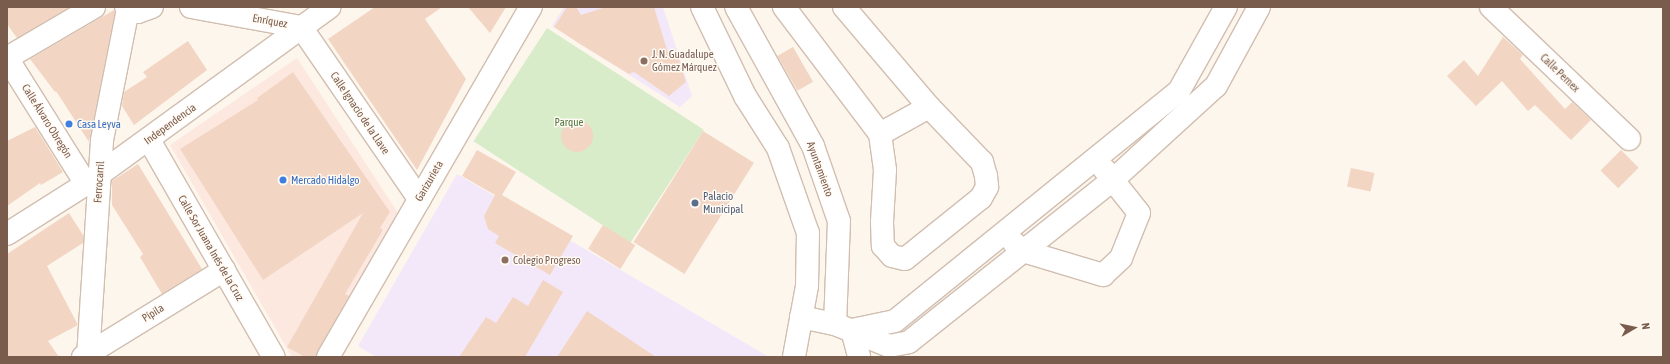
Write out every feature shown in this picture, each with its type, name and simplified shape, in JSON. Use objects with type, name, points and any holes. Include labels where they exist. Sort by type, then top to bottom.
[{"type":"street","points":[[7,58],[94,7]]},
{"type":"street","points":[[127,8],[138,12],[152,7]]},
{"type":"street","name":"Enríquez","points":[[191,7],[301,27]]},
{"type":"street","name":"Independencia","points":[[7,234],[149,140],[330,7]]},
{"type":"street","name":"Garizurieta","points":[[328,357],[418,199],[531,7]]},
{"type":"street","points":[[702,7],[745,96],[778,148],[808,233],[807,286],[794,357]]},
{"type":"street","name":"Ayuntamiento","points":[[736,7],[813,146],[839,221],[843,327],[859,357]]},
{"type":"street","points":[[784,7],[880,134],[885,170],[882,222],[883,246],[892,256],[905,259],[981,198],[988,187],[982,162],[930,107],[844,7]]},
{"type":"street","points":[[843,327],[894,321],[1004,235],[1179,91],[1226,7]]},
{"type":"street","points":[[801,317],[843,327],[889,346],[909,342],[1114,179],[1216,86],[1259,7]]},
{"type":"street","name":"Calle Pemex","points":[[1491,7],[1629,138]]},
{"type":"street","name":"Ferrocarril","points":[[87,356],[92,179],[102,140],[127,8]]},
{"type":"street","name":"Calle Ignacio de la Llave","points":[[301,27],[418,199]]},
{"type":"street","name":"Calle Álvaro Obregón","points":[[7,58],[92,179]]},
{"type":"street","points":[[880,134],[930,107]]},
{"type":"street","name":"Calle Sor Juana Inés de la Cruz","points":[[149,140],[274,357]]},
{"type":"street","points":[[1004,235],[1023,251],[1103,275],[1121,258],[1140,213],[1114,179],[1095,160]]},
{"type":"street","name":"Pípila","points":[[87,356],[224,270]]},
{"type":"shaded area","name":"J. N. Guadalupe Gómez Márquez","points":[[564,7],[663,7],[692,96],[680,107],[552,26]]},
{"type":"shaded area","name":"Mercado Hidalgo","points":[[297,58],[400,216],[316,357],[292,357],[170,145]]},
{"type":"shaded area","name":"Colegio Progreso","points":[[457,174],[769,357],[376,357],[358,346]]},
{"type":"green space","name":"Parque","points":[[547,28],[704,130],[630,243],[473,141]]},
{"type":"building","points":[[7,7],[68,8],[17,38],[7,24]]},
{"type":"building","points":[[375,7],[442,7],[425,19],[466,79],[417,170],[328,39]]},
{"type":"building","points":[[468,7],[506,7],[490,33]]},
{"type":"building","name":"J. N. Guadalupe Gómez Márquez","points":[[567,7],[576,7],[581,15],[606,7],[654,7],[668,53],[676,50],[686,82],[669,96],[634,72],[629,74],[580,44],[554,27]]},
{"type":"building","points":[[114,10],[115,12],[89,142],[56,91],[55,92],[30,59]]},
{"type":"building","points":[[1503,37],[1523,55],[1520,59],[1565,109],[1572,102],[1591,120],[1571,140],[1535,105],[1528,111],[1502,81],[1476,106],[1447,76],[1464,60],[1478,76]]},
{"type":"building","points":[[188,41],[207,70],[134,125],[122,106],[124,92],[147,77],[143,72]]},
{"type":"building","points":[[793,47],[813,82],[797,91],[777,56]]},
{"type":"building","name":"Mercado Hidalgo","points":[[293,72],[390,212],[380,228],[383,230],[345,294],[349,296],[315,357],[305,357],[287,347],[363,213],[263,280],[180,149],[258,100],[257,98]]},
{"type":"building","points":[[574,120],[580,120],[590,127],[593,136],[592,142],[586,149],[580,152],[574,152],[564,145],[561,139],[561,133],[568,123]]},
{"type":"building","points":[[35,127],[63,172],[41,185],[40,183],[7,206],[7,141]]},
{"type":"building","name":"Palacio Municipal","points":[[703,131],[754,163],[684,274],[634,242]]},
{"type":"building","points":[[477,150],[516,172],[502,195],[573,236],[550,275],[495,243],[499,236],[488,229],[484,216],[495,195],[462,176]]},
{"type":"building","points":[[1621,150],[1639,168],[1618,188],[1600,171]]},
{"type":"building","points":[[138,164],[202,269],[162,294],[140,257],[143,254],[112,205],[112,181]]},
{"type":"building","points":[[1351,168],[1374,173],[1371,192],[1347,187]]},
{"type":"building","points":[[69,213],[83,235],[83,243],[47,266],[78,325],[48,341],[59,357],[7,357],[7,254]]},
{"type":"building","points":[[603,225],[635,245],[620,269],[588,249]]},
{"type":"building","points":[[543,280],[563,292],[525,357],[459,357],[486,317],[496,323],[513,297],[528,306]]},
{"type":"building","points":[[587,311],[656,357],[557,357]]},
{"type":"place","name":"J. N. Guadalupe Gómez Márquez","points":[[644,61]]},
{"type":"place","name":"Casa Leyva","points":[[69,124]]},
{"type":"place","name":"Mercado Hidalgo","points":[[283,180]]},
{"type":"place","name":"Palacio Municipal","points":[[695,203]]},
{"type":"place","name":"Colegio Progreso","points":[[505,260]]}]
